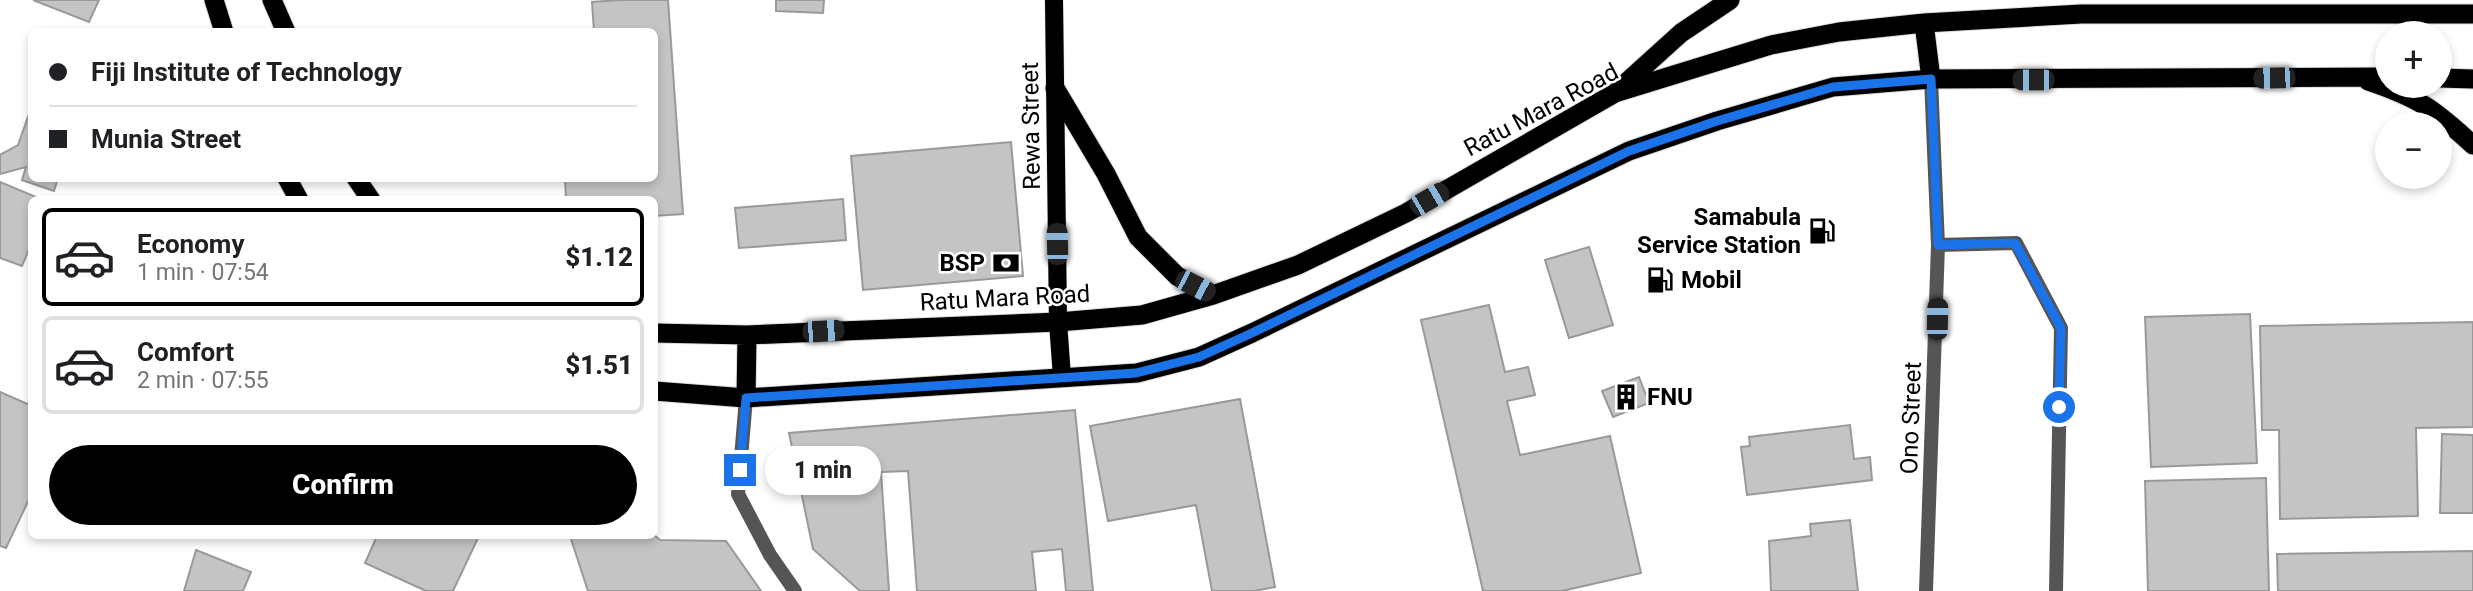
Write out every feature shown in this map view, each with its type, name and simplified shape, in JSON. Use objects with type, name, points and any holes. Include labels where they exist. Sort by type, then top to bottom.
[{"type":"highway","points":[[214,0],[223,28]]},
{"type":"highway","points":[[272,0],[284,28]]},
{"type":"highway","points":[[1615,93],[1681,33],[1730,0]]},
{"type":"highway","points":[[2061,0],[2081,14]]},
{"type":"highway","name":"Ratu Mara Road","points":[[658,333],[747,335],[1058,322],[1142,315],[1213,295],[1298,265],[1406,213],[1615,93],[1770,45],[1839,32],[1924,23],[2081,14],[2473,14]]},
{"type":"highway","points":[[1924,23],[1931,79]]},
{"type":"highway","points":[[2354,77],[2410,95],[2441,115],[2473,145]]},
{"type":"highway","points":[[658,391],[746,398],[1136,373],[1199,357],[1332,296],[1629,151],[1704,125],[1833,87],[1931,79],[2375,77]]},
{"type":"highway","points":[[2452,78],[2473,79]]},
{"type":"highway","points":[[1055,88],[1106,174],[1138,237],[1177,276],[1213,295]]},
{"type":"highway","points":[[746,398],[747,335]]},
{"type":"main road","name":"Rewa Street","points":[[1054,0],[1058,322],[1062,377]]},
{"type":"street","name":"Ono Street","points":[[1926,591],[1936,368],[1938,245],[1931,79]]},
{"type":"street","points":[[1938,245],[2015,243],[2061,328],[2056,591]]},
{"type":"street","points":[[746,398],[738,494],[769,555],[795,591]]},
{"type":"building","points":[[33,0],[99,0],[89,22]]},
{"type":"building","points":[[668,0],[683,214],[658,216],[658,196],[566,196],[565,182],[658,182],[658,28],[594,28],[592,2]]},
{"type":"building","points":[[776,0],[824,0],[823,13],[776,11]]},
{"type":"building","points":[[28,117],[28,182],[57,182],[54,191],[22,180],[26,167],[0,174],[0,155],[18,145]]},
{"type":"building","points":[[1011,142],[1023,276],[863,290],[851,156]]},
{"type":"building","points":[[0,182],[33,196],[28,196],[28,252],[22,266],[0,258]]},
{"type":"building","points":[[843,199],[846,240],[739,248],[735,208]]},
{"type":"building","points":[[1589,247],[1613,325],[1569,338],[1545,260]]},
{"type":"building","points":[[1489,305],[1505,372],[1528,367],[1535,395],[1507,401],[1520,455],[1610,436],[1641,573],[1562,591],[1483,591],[1421,320]]},
{"type":"building","points":[[2250,314],[2257,463],[2151,467],[2145,317]]},
{"type":"building","points":[[2473,322],[2473,427],[2416,428],[2418,516],[2280,519],[2279,430],[2262,430],[2260,326]]},
{"type":"building","name":"FNU","points":[[1639,377],[1649,403],[1613,417],[1602,391]]},
{"type":"building","points":[[0,392],[28,404],[28,501],[6,548],[0,546]]},
{"type":"building","points":[[1240,399],[1275,587],[1254,591],[1212,591],[1196,505],[1108,521],[1090,426]]},
{"type":"building","points":[[1075,410],[1093,591],[1066,591],[1062,549],[1032,552],[1036,591],[917,591],[908,471],[881,472],[889,591],[860,591],[813,549],[789,433]]},
{"type":"building","points":[[1850,425],[1854,459],[1870,457],[1872,480],[1747,495],[1741,447],[1750,446],[1749,437]]},
{"type":"building","points":[[2442,434],[2473,435],[2473,513],[2440,513]]},
{"type":"building","points":[[2266,478],[2269,591],[2148,591],[2145,481]]},
{"type":"building","points":[[1850,520],[1858,591],[1771,591],[1769,541],[1811,536],[1810,524]]},
{"type":"building","points":[[376,539],[478,539],[453,591],[426,591],[365,563]]},
{"type":"building","points":[[571,539],[726,541],[761,591],[588,591]]},
{"type":"building","points":[[196,550],[251,572],[243,591],[184,591]]},
{"type":"building","points":[[2473,551],[2473,591],[2278,591],[2277,554]]},
{"type":"place","name":"Samabula Service Station","points":[[1822,231]]},
{"type":"place","name":"BSP","points":[[1006,263]]},
{"type":"place","name":"Mobil","points":[[1660,280]]},
{"type":"place","name":"FNU","points":[[1626,397]]},
{"type":"route","points":[[740,470],[746,398],[1136,373],[1199,357],[1332,296],[1629,151],[1717,121],[1833,87],[1931,79],[1938,245],[2015,243],[2061,328],[2059,407]]}]
